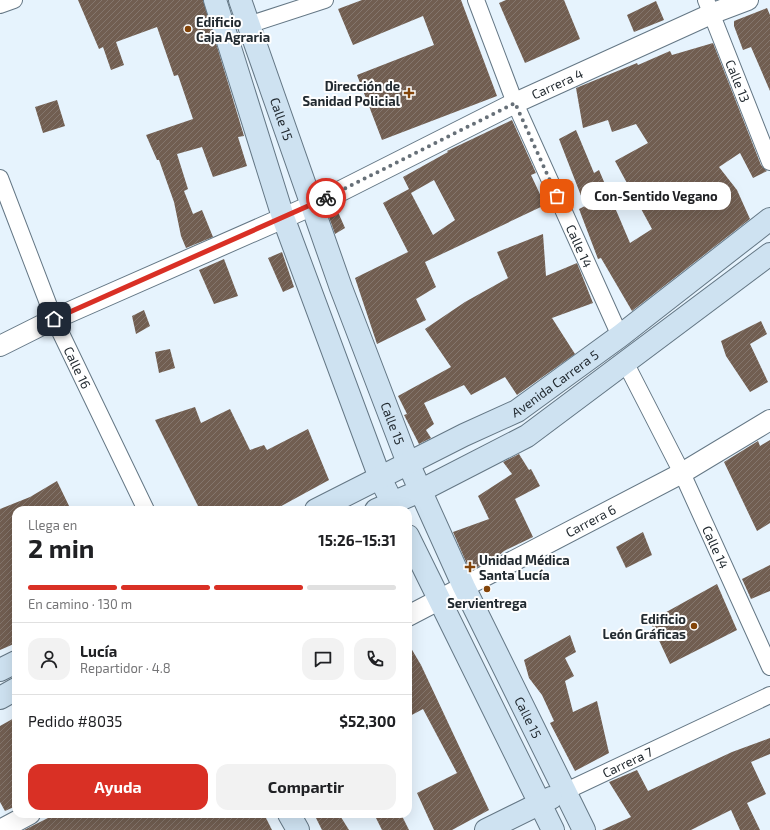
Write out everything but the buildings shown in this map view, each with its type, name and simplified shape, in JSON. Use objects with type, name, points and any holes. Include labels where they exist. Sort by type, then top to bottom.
[{"type":"main road","name":"Calle 15","points":[[215,0],[283,217],[380,478],[388,506]]},
{"type":"main road","name":"Calle 15","points":[[240,0],[344,295],[408,463],[464,588],[584,830]]},
{"type":"main road","name":"Avenida Carrera 5","points":[[324,506],[408,463],[517,411],[620,336],[770,219]]},
{"type":"main road","name":"Avenida Carrera 5","points":[[390,506],[527,436],[626,364],[770,254]]},
{"type":"main road","name":"Calle 15","points":[[412,545],[438,600],[553,830]]},
{"type":"main road","points":[[0,670],[12,664]]},
{"type":"main road","points":[[0,698],[12,691]]},
{"type":"main road","name":"Carrera 7","points":[[486,830],[564,792]]},
{"type":"main road","points":[[291,818],[298,830]]},
{"type":"street","points":[[0,5],[14,0]]},
{"type":"street","points":[[248,25],[325,0]]},
{"type":"street","name":"Calle 14","points":[[476,0],[515,103],[620,336]]},
{"type":"street","name":"Carrera 4","points":[[0,346],[54,319],[313,205],[709,7],[748,0]]},
{"type":"street","name":"Calle 13","points":[[709,7],[770,162]]},
{"type":"street","name":"Calle 16","points":[[0,178],[54,319],[144,506]]},
{"type":"street","name":"Calle 14","points":[[626,364],[682,473],[770,667]]},
{"type":"street","name":"Carrera 6","points":[[412,614],[682,473],[770,420]]},
{"type":"street","name":"Carrera 7","points":[[564,792],[770,695]]},
{"type":"street","points":[[1,828],[22,818]]},
{"type":"way so far","points":[[326,198],[515,103],[557,196]]},
{"type":"place","name":"Edificio Caja Agraria","points":[[188,29]]},
{"type":"place","name":"Dirección de Sanidad Policial","points":[[409,93]]},
{"type":"place","name":"Con-Sentido Vegano","points":[[557,196]]},
{"type":"place","name":"Unidad Médica Santa Lucía","points":[[470,567]]},
{"type":"place","name":"Servientrega","points":[[487,589]]},
{"type":"place","name":"Edificio León Gráficas","points":[[694,626]]},
{"type":"route","points":[[54,319],[326,198]]}]
